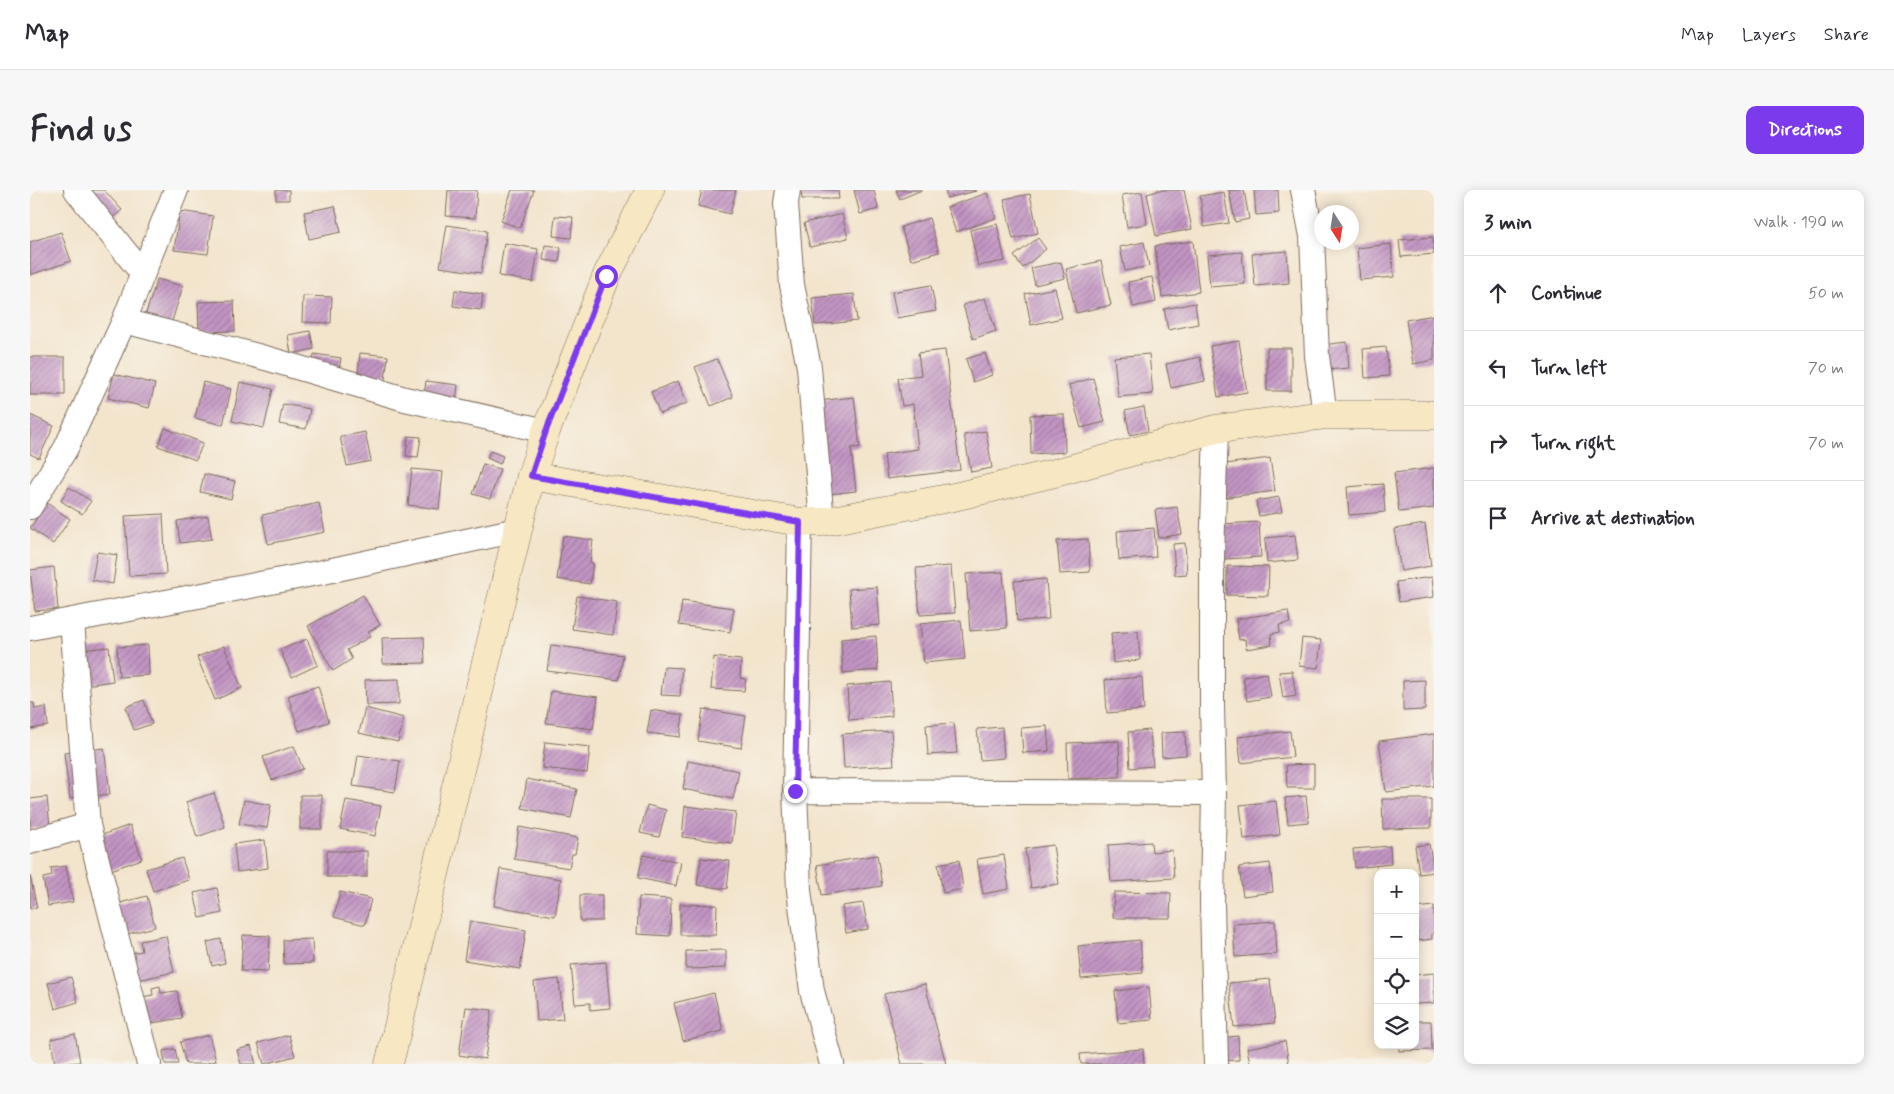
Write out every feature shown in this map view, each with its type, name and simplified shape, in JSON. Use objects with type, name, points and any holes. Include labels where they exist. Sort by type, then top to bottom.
[{"type":"street","points":[[76,190],[142,273]]},
{"type":"street","points":[[30,506],[66,448],[124,321],[176,190]]},
{"type":"street","points":[[389,1064],[531,476],[546,431],[606,276],[650,190]]},
{"type":"street","points":[[788,190],[786,203],[792,285],[809,367],[811,522],[795,791],[799,890],[812,992],[832,1064]]},
{"type":"street","points":[[1303,190],[1312,236],[1317,356],[1325,415]]},
{"type":"street","points":[[124,321],[269,359],[406,399],[546,431]]},
{"type":"street","points":[[531,476],[811,522],[963,495],[1055,473],[1216,429],[1325,415],[1434,415]]},
{"type":"street","points":[[1216,429],[1212,567],[1214,793],[1212,903],[1216,1064]]},
{"type":"street","points":[[30,628],[323,572],[518,530]]},
{"type":"street","points":[[72,621],[88,825],[149,1064]]},
{"type":"street","points":[[795,791],[1214,793]]},
{"type":"street","points":[[30,842],[88,825]]},
{"type":"building","points":[[86,190],[104,190],[122,210],[106,223]]},
{"type":"building","points":[[276,190],[289,190],[289,200],[276,200]]},
{"type":"building","points":[[448,190],[477,190],[475,218],[446,216]]},
{"type":"building","points":[[512,190],[534,190],[520,228],[501,221]]},
{"type":"building","points":[[702,190],[736,190],[730,214],[698,206]]},
{"type":"building","points":[[801,190],[838,190],[839,199],[802,199]]},
{"type":"building","points":[[854,190],[874,190],[878,209],[860,214]]},
{"type":"building","points":[[896,190],[922,190],[900,199]]},
{"type":"building","points":[[945,190],[976,190],[976,191],[947,198]]},
{"type":"building","points":[[1157,190],[1184,190],[1192,229],[1156,236],[1147,194]]},
{"type":"building","points":[[1229,190],[1244,190],[1249,219],[1235,222]]},
{"type":"building","points":[[1254,190],[1278,190],[1279,213],[1256,215]]},
{"type":"building","points":[[1142,192],[1147,224],[1127,227],[1122,195]]},
{"type":"building","points":[[1224,192],[1229,223],[1204,227],[1200,196]]},
{"type":"building","points":[[987,193],[996,218],[956,232],[947,207]]},
{"type":"building","points":[[1030,194],[1038,233],[1013,239],[1004,199]]},
{"type":"building","points":[[335,206],[341,232],[309,239],[304,212]]},
{"type":"building","points":[[180,211],[213,216],[208,254],[174,250]]},
{"type":"building","points":[[842,214],[848,238],[810,247],[804,223]]},
{"type":"building","points":[[555,216],[573,217],[571,238],[553,236]]},
{"type":"building","points":[[929,218],[939,252],[911,260],[901,227]]},
{"type":"building","points":[[997,224],[1005,261],[978,266],[970,230]]},
{"type":"building","points":[[447,225],[487,231],[481,273],[440,267]]},
{"type":"building","points":[[61,232],[71,261],[30,275],[30,242]]},
{"type":"building","points":[[1433,237],[1434,254],[1401,257],[1399,240]]},
{"type":"building","points":[[1038,238],[1046,249],[1023,268],[1014,256]]},
{"type":"building","points":[[1193,241],[1199,292],[1162,297],[1155,246]]},
{"type":"building","points":[[1144,242],[1149,266],[1125,271],[1120,247]]},
{"type":"building","points":[[504,243],[538,249],[533,282],[499,276]]},
{"type":"building","points":[[1391,244],[1394,277],[1360,280],[1357,250],[1359,248]]},
{"type":"building","points":[[545,245],[561,247],[559,262],[543,260]]},
{"type":"building","points":[[1287,251],[1289,283],[1255,286],[1252,254]]},
{"type":"building","points":[[1242,252],[1245,284],[1210,287],[1207,255]]},
{"type":"building","points":[[1101,261],[1111,305],[1076,313],[1066,269]]},
{"type":"building","points":[[1061,262],[1065,278],[1035,285],[1031,268]]},
{"type":"building","points":[[1152,277],[1156,302],[1133,307],[1128,282]]},
{"type":"building","points":[[157,279],[183,286],[168,334],[142,326]]},
{"type":"building","points":[[931,285],[936,311],[897,318],[892,292]]},
{"type":"building","points":[[1055,288],[1062,318],[1031,325],[1025,294]]},
{"type":"building","points":[[455,290],[483,294],[481,310],[453,306]]},
{"type":"building","points":[[854,294],[857,321],[815,325],[812,298]]},
{"type":"building","points":[[303,296],[332,297],[331,323],[302,322]]},
{"type":"building","points":[[985,298],[996,331],[973,339],[963,305]]},
{"type":"building","points":[[234,301],[235,331],[199,332],[198,302]]},
{"type":"building","points":[[1195,303],[1198,324],[1168,330],[1164,309]]},
{"type":"building","points":[[1434,315],[1434,360],[1413,364],[1406,320]]},
{"type":"building","points":[[310,331],[314,349],[291,354],[288,335]]},
{"type":"building","points":[[1239,341],[1247,392],[1218,397],[1210,346]]},
{"type":"building","points":[[1347,342],[1349,368],[1315,371],[1313,346]]},
{"type":"building","points":[[1386,347],[1389,376],[1365,378],[1363,349]]},
{"type":"building","points":[[1267,348],[1291,348],[1291,391],[1267,391]]},
{"type":"building","points":[[945,350],[960,470],[887,479],[884,454],[918,449],[913,404],[902,406],[898,378],[921,375],[918,353]]},
{"type":"building","points":[[360,353],[388,356],[383,395],[356,392]]},
{"type":"building","points":[[985,353],[992,375],[973,382],[966,359]]},
{"type":"building","points":[[314,354],[341,358],[337,382],[311,378]]},
{"type":"building","points":[[1149,354],[1153,394],[1118,397],[1114,357]]},
{"type":"building","points":[[30,357],[65,357],[65,395],[30,395]]},
{"type":"building","points":[[1200,357],[1205,381],[1171,388],[1166,364]]},
{"type":"building","points":[[717,359],[733,397],[711,406],[695,367]]},
{"type":"building","points":[[114,374],[155,384],[149,408],[108,398]]},
{"type":"building","points":[[1093,378],[1105,422],[1081,428],[1069,385]]},
{"type":"building","points":[[426,381],[458,385],[454,416],[422,412]]},
{"type":"building","points":[[678,381],[687,403],[660,414],[651,392]]},
{"type":"building","points":[[203,382],[231,389],[223,425],[195,418]]},
{"type":"building","points":[[240,382],[273,389],[264,428],[232,421]]},
{"type":"building","points":[[854,397],[860,447],[851,448],[856,491],[820,495],[808,402]]},
{"type":"building","points":[[283,404],[310,409],[306,429],[279,424]]},
{"type":"building","points":[[1144,407],[1148,431],[1130,435],[1125,411]]},
{"type":"building","points":[[1064,414],[1065,452],[1031,454],[1030,415]]},
{"type":"building","points":[[30,415],[54,426],[39,458],[30,454]]},
{"type":"building","points":[[165,428],[203,443],[196,460],[158,446]]},
{"type":"building","points":[[986,431],[992,468],[971,472],[964,435]]},
{"type":"building","points":[[365,432],[371,461],[347,466],[340,437]]},
{"type":"building","points":[[408,436],[421,437],[418,457],[406,456]]},
{"type":"building","points":[[490,451],[503,456],[500,464],[487,458]]},
{"type":"building","points":[[1270,458],[1275,491],[1222,498],[1218,465]]},
{"type":"building","points":[[483,464],[500,469],[490,499],[473,494]]},
{"type":"building","points":[[1434,468],[1434,508],[1399,512],[1394,473]]},
{"type":"building","points":[[412,469],[443,472],[439,509],[408,505]]},
{"type":"building","points":[[204,474],[235,481],[231,499],[200,492]]},
{"type":"building","points":[[1383,484],[1385,512],[1349,515],[1347,487]]},
{"type":"building","points":[[69,487],[91,501],[82,514],[61,501]]},
{"type":"building","points":[[1279,497],[1282,512],[1259,516],[1256,501]]},
{"type":"building","points":[[47,503],[70,519],[53,544],[30,528]]},
{"type":"building","points":[[319,503],[325,532],[268,544],[262,515]]},
{"type":"building","points":[[1177,507],[1182,534],[1159,538],[1155,510]]},
{"type":"building","points":[[163,514],[166,574],[129,576],[125,516]]},
{"type":"building","points":[[208,516],[212,539],[180,543],[177,521]]},
{"type":"building","points":[[1259,522],[1261,557],[1224,559],[1222,524]]},
{"type":"building","points":[[1425,524],[1431,566],[1401,571],[1394,529]]},
{"type":"building","points":[[1154,528],[1156,557],[1119,560],[1117,531]]},
{"type":"building","points":[[1295,535],[1298,560],[1267,563],[1265,538]]},
{"type":"building","points":[[563,536],[593,540],[590,562],[593,563],[590,584],[557,579]]},
{"type":"building","points":[[1088,539],[1090,572],[1060,574],[1057,541]]},
{"type":"building","points":[[1185,543],[1187,574],[1175,575],[1173,544]]},
{"type":"building","points":[[97,552],[117,555],[113,584],[92,580]]},
{"type":"building","points":[[951,566],[955,613],[920,615],[916,568]]},
{"type":"building","points":[[1227,566],[1269,567],[1268,596],[1227,595]]},
{"type":"building","points":[[54,567],[58,609],[35,611],[30,570]]},
{"type":"building","points":[[1003,572],[1007,628],[970,631],[966,574]]},
{"type":"building","points":[[1432,577],[1434,597],[1399,602],[1396,582]]},
{"type":"building","points":[[1046,579],[1049,619],[1017,621],[1014,581]]},
{"type":"building","points":[[877,587],[880,625],[852,627],[849,589]]},
{"type":"building","points":[[363,595],[380,625],[368,632],[371,636],[347,650],[352,659],[333,671],[308,626]]},
{"type":"building","points":[[577,596],[617,602],[613,635],[572,629]]},
{"type":"building","points":[[682,601],[734,608],[730,632],[679,625]]},
{"type":"building","points":[[1288,611],[1290,623],[1279,625],[1280,632],[1271,634],[1272,645],[1246,649],[1245,639],[1239,640],[1236,619]]},
{"type":"building","points":[[961,620],[965,659],[924,663],[920,624]]},
{"type":"building","points":[[1138,631],[1140,660],[1113,663],[1111,633]]},
{"type":"building","points":[[876,636],[878,670],[843,673],[841,639]]},
{"type":"building","points":[[424,637],[425,663],[383,664],[382,638]]},
{"type":"building","points":[[1302,638],[1321,640],[1318,668],[1299,666]]},
{"type":"building","points":[[307,639],[318,665],[292,677],[280,650]]},
{"type":"building","points":[[148,645],[149,675],[119,677],[117,647]]},
{"type":"building","points":[[551,645],[623,655],[619,680],[547,671]]},
{"type":"building","points":[[224,646],[242,688],[215,700],[197,657]]},
{"type":"building","points":[[109,647],[113,681],[86,685],[80,650]]},
{"type":"building","points":[[714,657],[741,660],[740,678],[746,679],[744,691],[711,689]]},
{"type":"building","points":[[664,667],[682,668],[680,696],[661,695]]},
{"type":"building","points":[[1292,671],[1296,696],[1283,698],[1279,672]]},
{"type":"building","points":[[1267,673],[1271,697],[1247,701],[1243,677]]},
{"type":"building","points":[[1142,677],[1144,710],[1107,713],[1105,680]]},
{"type":"building","points":[[399,679],[399,704],[366,705],[365,680]]},
{"type":"building","points":[[1425,680],[1425,710],[1403,711],[1403,681]]},
{"type":"building","points":[[890,682],[892,716],[849,720],[847,686]]},
{"type":"building","points":[[318,686],[329,722],[299,731],[288,696]]},
{"type":"building","points":[[551,691],[598,697],[593,729],[546,723]]},
{"type":"building","points":[[144,700],[152,724],[134,730],[126,707]]},
{"type":"building","points":[[30,703],[34,703],[35,709],[46,707],[48,726],[30,729]]},
{"type":"building","points":[[365,708],[404,718],[398,742],[359,733]]},
{"type":"building","points":[[703,709],[746,716],[741,748],[698,741]]},
{"type":"building","points":[[651,710],[683,715],[680,737],[647,733]]},
{"type":"building","points":[[954,723],[957,753],[928,755],[926,725]]},
{"type":"building","points":[[1047,726],[1049,751],[1023,753],[1021,728]]},
{"type":"building","points":[[1002,727],[1004,758],[980,760],[977,729]]},
{"type":"building","points":[[1150,730],[1153,766],[1130,768],[1128,732]]},
{"type":"building","points":[[891,731],[894,765],[844,768],[842,734]]},
{"type":"building","points":[[1290,731],[1293,757],[1241,763],[1238,737]]},
{"type":"building","points":[[1185,732],[1186,755],[1162,757],[1161,733]]},
{"type":"building","points":[[1434,734],[1434,786],[1386,792],[1379,741]]},
{"type":"building","points":[[1119,741],[1120,777],[1068,779],[1067,743]]},
{"type":"building","points":[[545,742],[590,747],[587,773],[542,768]]},
{"type":"building","points":[[294,746],[303,769],[272,780],[263,757]]},
{"type":"building","points":[[104,748],[110,794],[70,799],[64,753]]},
{"type":"building","points":[[358,755],[400,761],[395,792],[353,786]]},
{"type":"building","points":[[688,761],[739,771],[733,799],[683,789]]},
{"type":"building","points":[[1314,764],[1314,788],[1287,788],[1286,765]]},
{"type":"building","points":[[527,779],[577,789],[571,818],[522,808]]},
{"type":"building","points":[[214,793],[225,827],[197,837],[186,802]]},
{"type":"building","points":[[300,795],[322,795],[322,829],[300,829]]},
{"type":"building","points":[[1306,796],[1309,822],[1288,824],[1285,798]]},
{"type":"building","points":[[47,797],[50,827],[30,829],[30,799]]},
{"type":"building","points":[[1382,799],[1431,799],[1431,828],[1383,829]]},
{"type":"building","points":[[244,800],[271,805],[267,828],[239,824]]},
{"type":"building","points":[[346,800],[381,806],[375,836],[340,829]]},
{"type":"building","points":[[1276,801],[1280,835],[1244,839],[1240,805]]},
{"type":"building","points":[[647,805],[666,810],[659,837],[640,833]]},
{"type":"building","points":[[685,806],[736,812],[732,843],[682,837]]},
{"type":"building","points":[[130,825],[142,859],[94,876],[82,842]]},
{"type":"building","points":[[519,827],[578,838],[575,854],[572,854],[569,868],[514,859]]},
{"type":"building","points":[[265,840],[268,868],[237,872],[234,844]]},
{"type":"building","points":[[1151,842],[1152,852],[1172,850],[1174,878],[1111,882],[1108,845]]},
{"type":"building","points":[[1429,844],[1434,872],[1419,874],[1415,846]]},
{"type":"building","points":[[1053,845],[1059,884],[1031,888],[1025,849]]},
{"type":"building","points":[[1390,846],[1391,864],[1355,868],[1353,849]]},
{"type":"building","points":[[327,851],[367,851],[367,877],[327,877]]},
{"type":"building","points":[[643,855],[681,862],[676,886],[638,878]]},
{"type":"building","points":[[877,855],[882,886],[822,895],[817,865]]},
{"type":"building","points":[[1004,855],[1009,889],[983,894],[977,859]]},
{"type":"building","points":[[182,858],[189,880],[153,891],[146,869]]},
{"type":"building","points":[[701,858],[730,861],[727,889],[697,885]]},
{"type":"building","points":[[959,860],[963,889],[943,893],[938,864]]},
{"type":"building","points":[[1270,863],[1273,892],[1243,896],[1239,867]]},
{"type":"building","points":[[66,866],[73,902],[48,906],[43,878],[52,876],[51,868]]},
{"type":"building","points":[[500,869],[561,879],[555,916],[494,906]]},
{"type":"building","points":[[30,875],[37,908],[30,909]]},
{"type":"building","points":[[217,888],[222,913],[200,918],[194,893]]},
{"type":"building","points":[[340,892],[371,899],[365,925],[334,917]]},
{"type":"building","points":[[1114,892],[1171,893],[1170,918],[1113,918]]},
{"type":"building","points":[[580,895],[602,895],[602,921],[580,921]]},
{"type":"building","points":[[147,896],[155,927],[119,936],[112,905]]},
{"type":"building","points":[[639,897],[671,899],[670,936],[637,934]]},
{"type":"building","points":[[863,903],[868,929],[846,933],[842,906]]},
{"type":"building","points":[[680,904],[717,905],[716,935],[680,935]]},
{"type":"building","points":[[1434,906],[1434,933],[1432,934],[1432,939],[1419,941],[1419,908]]},
{"type":"building","points":[[470,921],[526,930],[520,969],[464,960]]},
{"type":"building","points":[[1275,921],[1277,954],[1235,957],[1233,924]]},
{"type":"building","points":[[243,935],[270,936],[268,972],[241,971]]},
{"type":"building","points":[[166,936],[174,972],[124,983],[118,956],[142,951],[140,941]]},
{"type":"building","points":[[221,939],[225,963],[212,966],[207,942]]},
{"type":"building","points":[[312,939],[313,963],[284,964],[283,940]]},
{"type":"building","points":[[1140,940],[1143,973],[1081,979],[1078,946]]},
{"type":"building","points":[[726,950],[726,968],[686,969],[686,951]]},
{"type":"building","points":[[606,962],[610,1008],[590,1010],[590,1003],[575,1004],[571,965]]},
{"type":"building","points":[[1434,973],[1434,1003],[1419,1004],[1419,975]]},
{"type":"building","points":[[71,977],[78,1002],[55,1009],[48,983]]},
{"type":"building","points":[[559,979],[563,1019],[537,1021],[534,982]]},
{"type":"building","points":[[1270,979],[1275,1023],[1234,1027],[1229,983]]},
{"type":"building","points":[[925,984],[946,1064],[902,1064],[884,994]]},
{"type":"building","points":[[160,986],[161,993],[177,991],[182,1018],[146,1024],[142,997],[153,995],[152,988]]},
{"type":"building","points":[[1149,987],[1152,1020],[1118,1023],[1115,991]]},
{"type":"building","points":[[714,993],[723,1031],[683,1041],[674,1003]]},
{"type":"building","points":[[466,1007],[492,1010],[485,1059],[459,1055]]},
{"type":"building","points":[[1419,1021],[1431,1021],[1432,1050],[1399,1051],[1399,1049],[1419,1049]]},
{"type":"building","points":[[75,1034],[80,1062],[55,1064],[51,1039]]},
{"type":"building","points":[[209,1035],[216,1061],[203,1064],[186,1064],[180,1042]]},
{"type":"building","points":[[289,1035],[295,1056],[264,1064],[258,1043]]},
{"type":"building","points":[[1238,1036],[1239,1060],[1221,1061],[1219,1038]]},
{"type":"building","points":[[1285,1041],[1289,1064],[1250,1064],[1247,1048]]},
{"type":"building","points":[[251,1046],[256,1064],[241,1064],[237,1050]]},
{"type":"building","points":[[175,1049],[178,1064],[165,1064],[163,1051]]},
{"type":"building","points":[[1143,1049],[1144,1064],[1081,1064],[1080,1054]]},
{"type":"route","points":[[606,276],[546,431],[531,476],[800,522],[795,791]]}]
